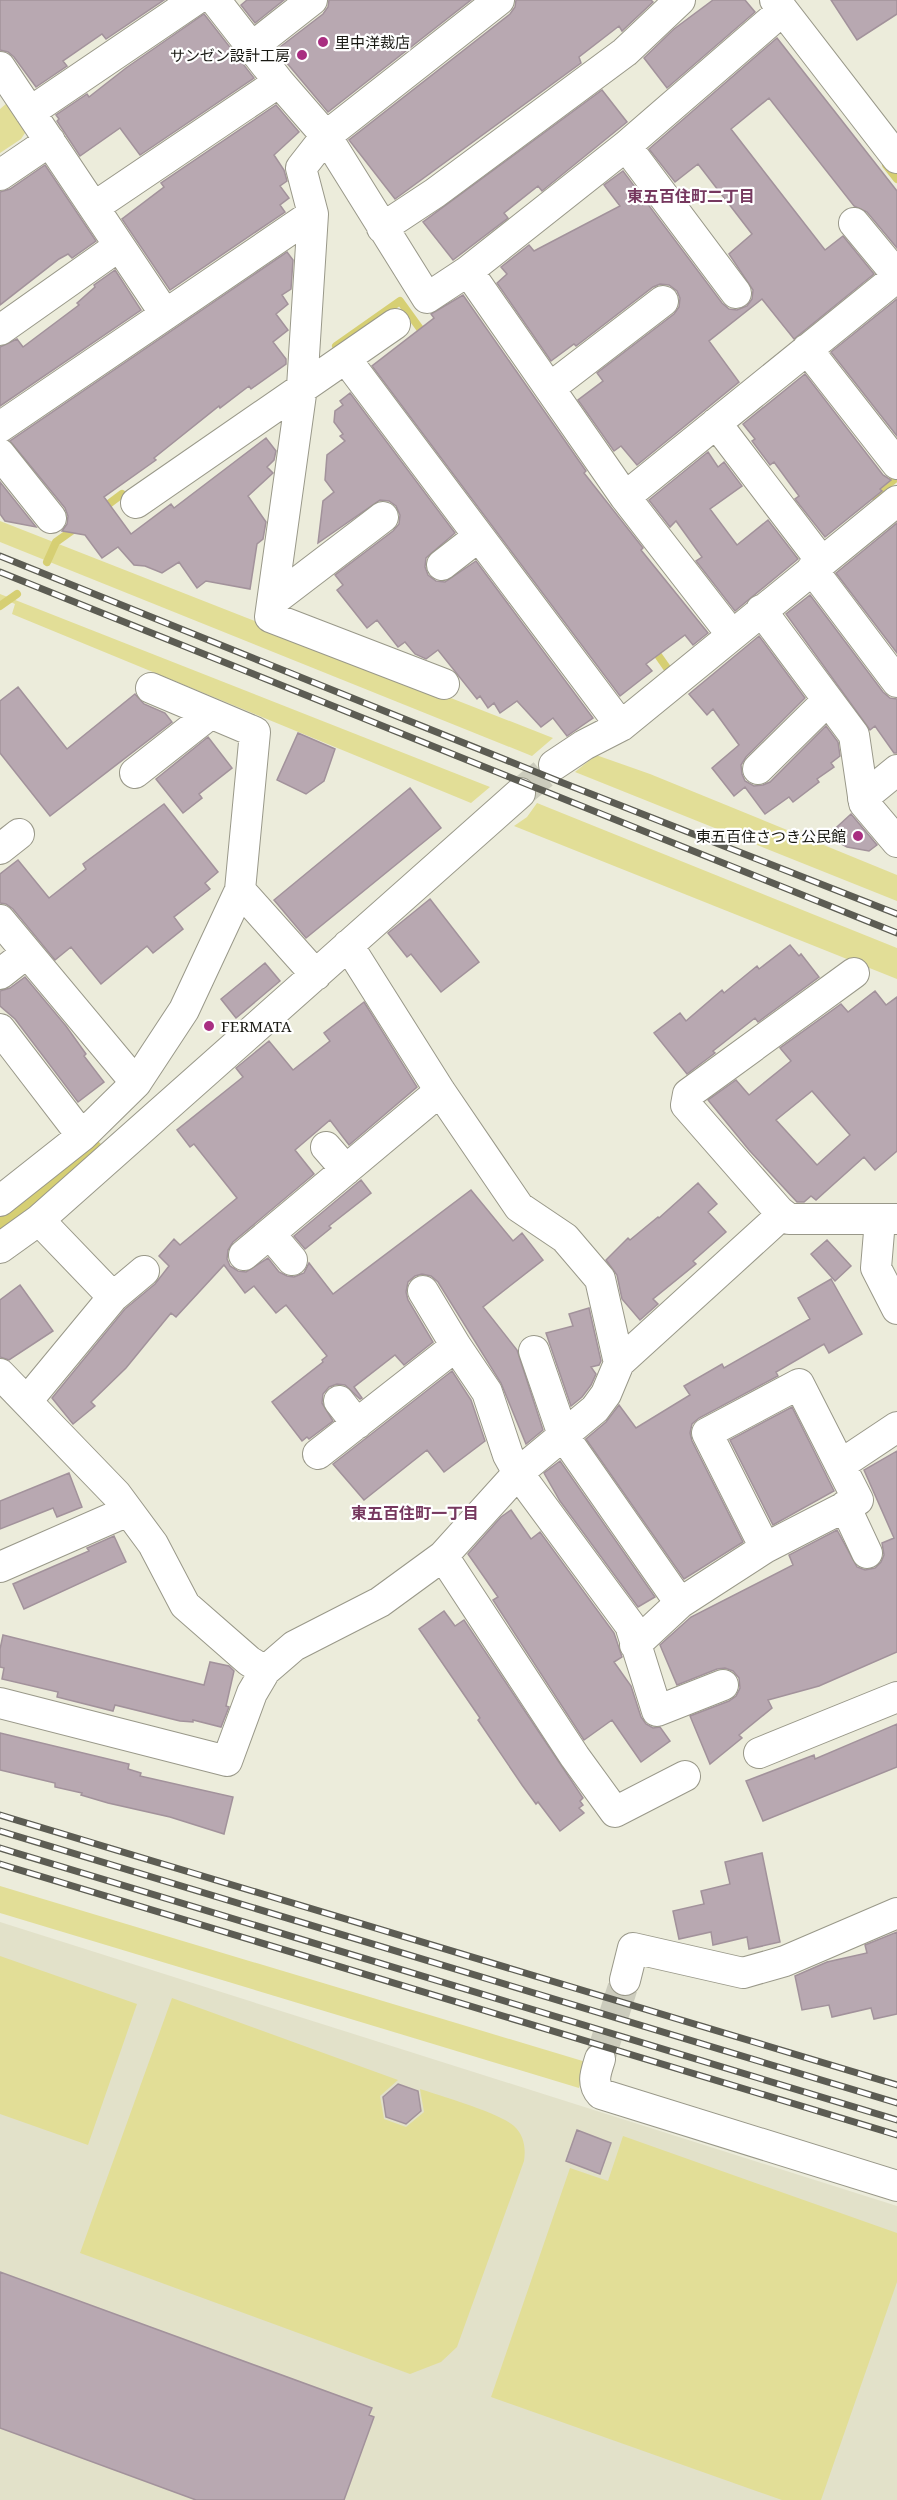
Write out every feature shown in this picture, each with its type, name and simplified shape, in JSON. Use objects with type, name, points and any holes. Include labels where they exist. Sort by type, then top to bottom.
[{"type":"street","points":[[30,112],[195,0]]},
{"type":"street","points":[[215,0],[279,82],[326,136],[427,298],[468,271],[626,146],[778,5],[897,158]]},
{"type":"street","points":[[252,47],[312,0]]},
{"type":"street","points":[[444,684],[270,617],[302,387],[313,214],[301,168],[326,136],[499,0]]},
{"type":"street","points":[[382,228],[435,194],[626,52],[680,0]]},
{"type":"street","points":[[0,67],[165,314]]},
{"type":"street","points":[[94,207],[279,82]]},
{"type":"street","points":[[0,175],[50,141]]},
{"type":"street","points":[[626,146],[736,293]]},
{"type":"street","points":[[0,427],[313,214]]},
{"type":"street","points":[[625,496],[897,276],[854,223]]},
{"type":"street","points":[[0,330],[119,246]]},
{"type":"street","points":[[468,271],[625,496],[732,634]]},
{"type":"street","points":[[551,387],[663,300]]},
{"type":"street","points":[[136,503],[395,324]]},
{"type":"street","points":[[807,349],[897,464]]},
{"type":"street","points":[[346,358],[621,726]]},
{"type":"street","points":[[716,423],[897,682]]},
{"type":"street","points":[[0,454],[51,518]]},
{"type":"street","points":[[554,765],[584,745],[621,726],[761,610],[897,502]]},
{"type":"street","points":[[273,601],[383,517]]},
{"type":"street","points":[[442,565],[478,537]]},
{"type":"street","points":[[761,610],[854,735],[864,803],[897,842]]},
{"type":"street","points":[[0,1248],[39,1220],[131,1112],[184,1010],[240,890],[255,732],[151,688]]},
{"type":"street","points":[[758,769],[828,700]]},
{"type":"street","points":[[135,773],[210,714]]},
{"type":"street","points":[[863,798],[897,770]]},
{"type":"street","points":[[0,1201],[82,1136],[131,1112],[316,975],[520,793]]},
{"type":"street","points":[[240,890],[316,975]]},
{"type":"street","points":[[0,920],[27,953],[131,1112]]},
{"type":"street","points":[[348,945],[440,1091],[519,1207],[565,1238],[600,1279],[620,1363]]},
{"type":"street","points":[[0,974],[27,953]]},
{"type":"street","points":[[854,973],[688,1094],[686,1105],[779,1211],[789,1219],[889,1219],[876,1268],[897,1309]]},
{"type":"street","points":[[0,1029],[82,1136]]},
{"type":"street","points":[[244,1255],[440,1091]]},
{"type":"street","points":[[327,1147],[346,1170]]},
{"type":"street","points":[[0,1703],[227,1761],[252,1693],[265,1671],[294,1646],[380,1602],[443,1556],[518,1473],[595,1409],[602,1401],[620,1363],[774,1222],[779,1211]]},
{"type":"street","points":[[39,1220],[113,1297]]},
{"type":"street","points":[[270,1234],[292,1260]]},
{"type":"street","points":[[27,1401],[113,1297],[144,1271]]},
{"type":"street","points":[[423,1291],[487,1392],[508,1455],[518,1473],[630,1625],[657,1711],[723,1685]]},
{"type":"street","points":[[318,1454],[456,1346]]},
{"type":"street","points":[[534,1351],[563,1434],[680,1603]]},
{"type":"street","points":[[0,1374],[116,1494],[153,1544],[185,1605],[249,1661],[265,1671]]},
{"type":"street","points":[[635,1645],[680,1603],[765,1548],[858,1500],[800,1384],[707,1434],[765,1548]]},
{"type":"street","points":[[339,1401],[357,1424]]},
{"type":"street","points":[[840,1465],[897,1427]]},
{"type":"street","points":[[845,1506],[867,1553]]},
{"type":"street","points":[[0,1567],[128,1511]]},
{"type":"street","points":[[443,1556],[575,1757],[615,1812],[685,1776]]},
{"type":"street","points":[[759,1754],[897,1697]]},
{"type":"street","points":[[625,1980],[633,1948],[743,1973],[785,1961],[897,1914]]},
{"type":"street","points":[[600,2059],[594,2079],[595,2088],[601,2094],[897,2186]]},
{"type":"shaded area","points":[[7,103],[27,130],[21,139],[0,153],[0,109]]},
{"type":"shaded area","points":[[0,521],[553,738],[532,756],[0,542]]},
{"type":"shaded area","points":[[0,594],[490,787],[471,803],[12,614],[15,604],[4,599],[0,602]]},
{"type":"shaded area","points":[[596,755],[650,774],[897,875],[897,901],[575,772]]},
{"type":"shaded area","points":[[537,803],[897,948],[897,979],[514,826],[527,817]]},
{"type":"shaded area","points":[[0,1886],[586,2062],[579,2088],[0,1913]]},
{"type":"shaded area","points":[[0,1922],[897,2206],[897,2500],[0,2500]]},
{"type":"shaded area","points":[[0,1956],[137,2004],[88,2145],[0,2114]]},
{"type":"shaded area","points":[[172,1998],[398,2080],[380,2096],[384,2119],[406,2127],[424,2112],[420,2089],[496,2116],[507,2121],[520,2133],[524,2142],[524,2161],[457,2347],[441,2362],[410,2374],[80,2253]]},
{"type":"shaded area","points":[[623,2136],[897,2233],[897,2282],[821,2500],[782,2500],[491,2397],[570,2168],[608,2181]]},
{"type":"building","points":[[0,0],[164,0],[106,39],[102,34],[63,61],[67,66],[36,87],[14,57],[0,50]]},
{"type":"building","points":[[247,0],[284,0],[255,23],[241,5]]},
{"type":"building","points":[[329,0],[471,0],[328,112],[276,50],[323,14],[328,7]]},
{"type":"building","points":[[516,0],[651,0],[653,2],[622,31],[619,26],[579,57],[581,63],[395,199],[349,140],[510,14],[515,7]]},
{"type":"building","points":[[713,0],[745,0],[755,12],[667,88],[644,58],[674,29]]},
{"type":"building","points":[[831,0],[897,0],[897,14],[857,40]]},
{"type":"building","points":[[204,14],[254,78],[140,155],[120,128],[80,156],[57,121],[59,119],[56,115],[87,94],[89,97],[126,68]]},
{"type":"building","points":[[777,38],[897,191],[897,248],[867,212],[854,206],[769,98],[731,129],[825,250],[843,236],[874,274],[794,339],[762,299],[709,341],[739,382],[637,465],[621,446],[614,451],[578,400],[603,381],[597,373],[674,314],[679,307],[680,298],[677,291],[669,285],[660,284],[653,287],[576,346],[574,344],[551,361],[497,283],[507,274],[501,267],[529,245],[534,251],[620,206],[604,185],[623,171],[722,303],[729,309],[737,310],[747,306],[752,299],[753,290],[729,254],[752,234],[698,164],[675,182],[649,149]]},
{"type":"building","points":[[602,90],[627,122],[542,191],[538,186],[504,213],[508,218],[453,260],[423,222]]},
{"type":"building","points":[[276,105],[299,132],[274,155],[284,170],[287,181],[280,186],[289,198],[280,205],[285,212],[170,290],[122,219],[164,187],[161,183]]},
{"type":"building","points":[[45,165],[96,241],[72,258],[68,254],[59,259],[0,305],[0,192],[10,189]]},
{"type":"building","points":[[287,252],[293,260],[291,289],[282,295],[288,304],[276,314],[288,330],[273,342],[286,359],[286,364],[251,389],[249,386],[220,408],[219,406],[154,458],[156,460],[104,497],[131,534],[171,504],[174,508],[266,438],[276,451],[274,460],[267,467],[273,473],[248,496],[266,522],[263,539],[257,544],[250,589],[206,581],[197,588],[179,562],[162,573],[145,566],[134,565],[118,547],[102,558],[85,535],[62,531],[67,524],[68,516],[65,508],[10,441]]},
{"type":"building","points":[[115,270],[141,310],[0,406],[0,347],[17,339],[23,347],[79,305],[77,303],[95,287],[94,285]]},
{"type":"building","points":[[463,295],[586,471],[584,473],[643,548],[641,550],[708,633],[693,645],[685,635],[646,664],[652,671],[620,696],[372,366],[434,318],[431,314]]},
{"type":"building","points":[[897,299],[897,436],[831,352]]},
{"type":"building","points":[[805,374],[883,475],[891,480],[880,489],[882,491],[825,537],[795,499],[799,496],[774,462],[770,465],[752,441],[755,439],[743,424]]},
{"type":"building","points":[[350,393],[455,533],[426,558],[425,567],[428,575],[436,581],[445,582],[476,561],[593,718],[567,736],[553,718],[541,727],[517,701],[500,713],[494,703],[488,708],[480,696],[477,699],[438,650],[426,659],[415,654],[405,642],[398,647],[377,620],[367,628],[337,590],[343,585],[335,575],[393,531],[399,524],[400,515],[396,506],[389,501],[380,500],[318,543],[323,501],[334,492],[325,480],[327,455],[345,441],[340,436],[343,434],[334,422],[335,411],[343,405],[340,401]]},
{"type":"building","points":[[708,452],[718,467],[724,462],[742,486],[710,509],[737,545],[768,520],[798,559],[735,611],[696,561],[702,557],[676,521],[670,527],[649,500]]},
{"type":"building","points":[[0,482],[36,527],[5,521],[0,514]]},
{"type":"building","points":[[897,523],[897,653],[836,573]]},
{"type":"building","points":[[810,595],[883,692],[890,698],[897,699],[897,753],[894,753],[875,726],[870,730],[786,614]]},
{"type":"building","points":[[759,636],[805,698],[746,757],[741,765],[745,781],[754,786],[770,782],[826,726],[838,742],[840,756],[831,763],[834,767],[817,779],[819,782],[793,802],[789,797],[765,814],[745,787],[734,796],[712,768],[739,745],[713,709],[707,715],[689,694]]},
{"type":"building","points":[[18,687],[67,749],[135,694],[144,704],[165,713],[172,722],[50,816],[0,753],[0,701]]},
{"type":"building","points":[[298,733],[335,749],[324,781],[306,794],[277,780]]},
{"type":"building","points":[[208,737],[232,768],[199,794],[202,798],[183,813],[156,779]]},
{"type":"building","points":[[410,788],[441,828],[306,938],[274,900]]},
{"type":"building","points":[[164,804],[218,872],[205,883],[210,889],[174,917],[183,929],[153,953],[147,946],[101,984],[71,947],[55,960],[13,909],[0,903],[0,874],[18,860],[49,898],[86,869],[83,864]]},
{"type":"building","points":[[851,814],[877,845],[869,851],[847,847],[827,836]]},
{"type":"building","points":[[430,899],[479,962],[441,992],[411,954],[407,957],[388,933]]},
{"type":"building","points":[[790,945],[799,956],[801,954],[819,977],[758,1022],[755,1018],[687,1074],[654,1033],[680,1013],[686,1021],[722,990],[724,993],[757,966],[759,969]]},
{"type":"building","points":[[265,963],[280,981],[236,1018],[221,999]]},
{"type":"building","points":[[25,977],[66,1026],[86,1054],[84,1056],[104,1082],[78,1102],[15,1019],[0,1006],[0,991],[10,988]]},
{"type":"building","points":[[875,991],[886,1005],[897,997],[897,1151],[875,1170],[864,1157],[816,1200],[811,1196],[804,1202],[797,1202],[749,1150],[708,1100],[736,1080],[749,1095],[791,1061],[780,1048],[841,1004],[848,1012]],"holes":[[[812,1091],[850,1135],[817,1165],[776,1120]]]},
{"type":"building","points":[[364,1002],[417,1087],[349,1145],[330,1120],[295,1150],[314,1174],[233,1242],[228,1250],[227,1259],[230,1266],[238,1271],[246,1272],[268,1258],[279,1272],[294,1277],[304,1273],[309,1263],[333,1294],[471,1190],[513,1241],[522,1233],[543,1260],[483,1307],[517,1350],[543,1430],[526,1444],[501,1383],[438,1282],[431,1276],[422,1274],[408,1282],[406,1292],[408,1300],[433,1342],[404,1365],[395,1355],[354,1387],[362,1398],[360,1399],[345,1385],[337,1384],[329,1387],[323,1394],[322,1403],[333,1421],[309,1439],[307,1437],[302,1441],[272,1402],[323,1362],[322,1360],[327,1356],[286,1305],[276,1313],[254,1286],[245,1293],[224,1265],[176,1317],[171,1313],[126,1368],[91,1402],[95,1406],[73,1424],[52,1398],[125,1309],[155,1284],[169,1266],[159,1256],[174,1239],[180,1245],[237,1198],[194,1144],[190,1147],[177,1130],[243,1077],[236,1068],[269,1041],[293,1070],[330,1041],[324,1033]]},
{"type":"building","points":[[361,1180],[371,1193],[329,1226],[331,1228],[305,1249],[294,1236]]},
{"type":"building","points":[[698,1183],[717,1204],[708,1212],[726,1232],[693,1261],[696,1264],[653,1299],[658,1304],[640,1320],[622,1299],[617,1275],[606,1260],[628,1238],[630,1240],[659,1218]]},
{"type":"building","points":[[827,1240],[851,1266],[835,1281],[811,1254]]},
{"type":"building","points":[[831,1279],[862,1334],[829,1353],[824,1344],[776,1372],[778,1376],[699,1418],[692,1424],[690,1433],[692,1441],[743,1542],[684,1579],[586,1439],[606,1422],[619,1405],[636,1428],[690,1395],[684,1386],[722,1364],[724,1368],[810,1319],[798,1298]]},
{"type":"building","points":[[20,1285],[53,1331],[9,1360],[0,1357],[0,1300]]},
{"type":"building","points":[[589,1308],[601,1361],[599,1365],[591,1367],[596,1374],[591,1385],[571,1406],[546,1333],[573,1326],[569,1314]]},
{"type":"building","points":[[452,1371],[471,1400],[485,1441],[444,1472],[427,1450],[364,1500],[333,1464]]},
{"type":"building","points":[[792,1407],[834,1491],[773,1525],[730,1440]]},
{"type":"building","points":[[897,1451],[897,1652],[819,1686],[768,1700],[772,1708],[739,1735],[742,1738],[710,1764],[690,1716],[736,1696],[740,1688],[739,1678],[733,1671],[725,1668],[677,1685],[660,1645],[691,1617],[793,1565],[789,1555],[837,1530],[857,1567],[865,1570],[875,1568],[884,1555],[882,1543],[894,1538],[864,1470]]},
{"type":"building","points":[[560,1461],[655,1597],[638,1607],[560,1501],[544,1473]]},
{"type":"building","points":[[69,1473],[82,1507],[57,1517],[53,1508],[0,1529],[0,1501]]},
{"type":"building","points":[[511,1510],[531,1539],[540,1532],[614,1633],[622,1657],[614,1662],[631,1686],[641,1717],[653,1728],[660,1727],[670,1741],[641,1762],[612,1720],[584,1740],[493,1600],[498,1597],[468,1554],[501,1517]]},
{"type":"building","points":[[114,1536],[126,1562],[24,1609],[13,1584],[89,1551],[87,1548]]},
{"type":"building","points":[[444,1611],[455,1626],[464,1620],[583,1798],[580,1801],[583,1805],[579,1808],[584,1813],[560,1831],[522,1785],[478,1720],[480,1718],[419,1629]]},
{"type":"building","points":[[3,1635],[204,1685],[210,1662],[229,1666],[234,1671],[226,1706],[229,1707],[221,1727],[193,1720],[193,1722],[180,1721],[115,1705],[113,1711],[57,1697],[58,1692],[2,1679],[4,1668],[0,1667],[0,1649]]},
{"type":"building","points":[[897,1724],[897,1767],[763,1821],[746,1781],[814,1755],[815,1759]]},
{"type":"building","points":[[0,1733],[129,1764],[128,1769],[141,1773],[140,1776],[233,1797],[224,1834],[170,1817],[81,1795],[82,1793],[55,1787],[55,1783],[0,1770]]},
{"type":"building","points":[[762,1853],[780,1942],[749,1949],[747,1937],[713,1945],[711,1932],[679,1939],[673,1911],[704,1904],[701,1891],[730,1884],[725,1862]]},
{"type":"building","points":[[897,1932],[897,2014],[874,2019],[871,2008],[832,2017],[829,2005],[802,2010],[795,1976],[827,1962],[867,1953],[865,1945]]},
{"type":"building","points":[[398,2084],[418,2091],[421,2111],[406,2124],[386,2117],[383,2097]]},
{"type":"building","points":[[577,2130],[611,2143],[600,2174],[566,2161]]},
{"type":"building","points":[[0,2272],[372,2408],[369,2415],[374,2417],[344,2500],[196,2500],[0,2428]]},
{"type":"waterway","points":[[886,165],[897,179]]},
{"type":"waterway","points":[[336,346],[400,301],[426,337]]},
{"type":"waterway","points":[[874,496],[897,477]]},
{"type":"waterway","points":[[102,509],[122,494]]},
{"type":"waterway","points":[[47,562],[56,542],[77,527]]},
{"type":"waterway","points":[[0,606],[17,594]]},
{"type":"waterway","points":[[653,648],[667,668]]},
{"type":"waterway","points":[[0,1230],[83,1162]]},
{"type":"tunnel","points":[[520,793],[554,765]]},
{"type":"tunnel","points":[[600,2059],[625,1980]]},
{"type":"railway","points":[[0,556],[558,781],[897,914]]},
{"type":"railway","points":[[0,572],[897,933]]},
{"type":"railway","points":[[0,1815],[897,2085]]},
{"type":"railway","points":[[0,1831],[897,2103]]},
{"type":"railway","points":[[0,1848],[897,2120]]},
{"type":"railway","points":[[0,1864],[897,2135]]},
{"type":"place","name":"里中洋裁店","points":[[323,42]]},
{"type":"place","name":"サンゼン設計工房","points":[[302,55]]},
{"type":"place","name":"東五百住さつき公民館","points":[[858,836]]},
{"type":"place","name":"FERMATA","points":[[209,1026]]},
{"type":"district","name":"東五百住町二丁目","points":[[691,196]]},
{"type":"district","name":"東五百住町一丁目","points":[[415,1513]]}]
